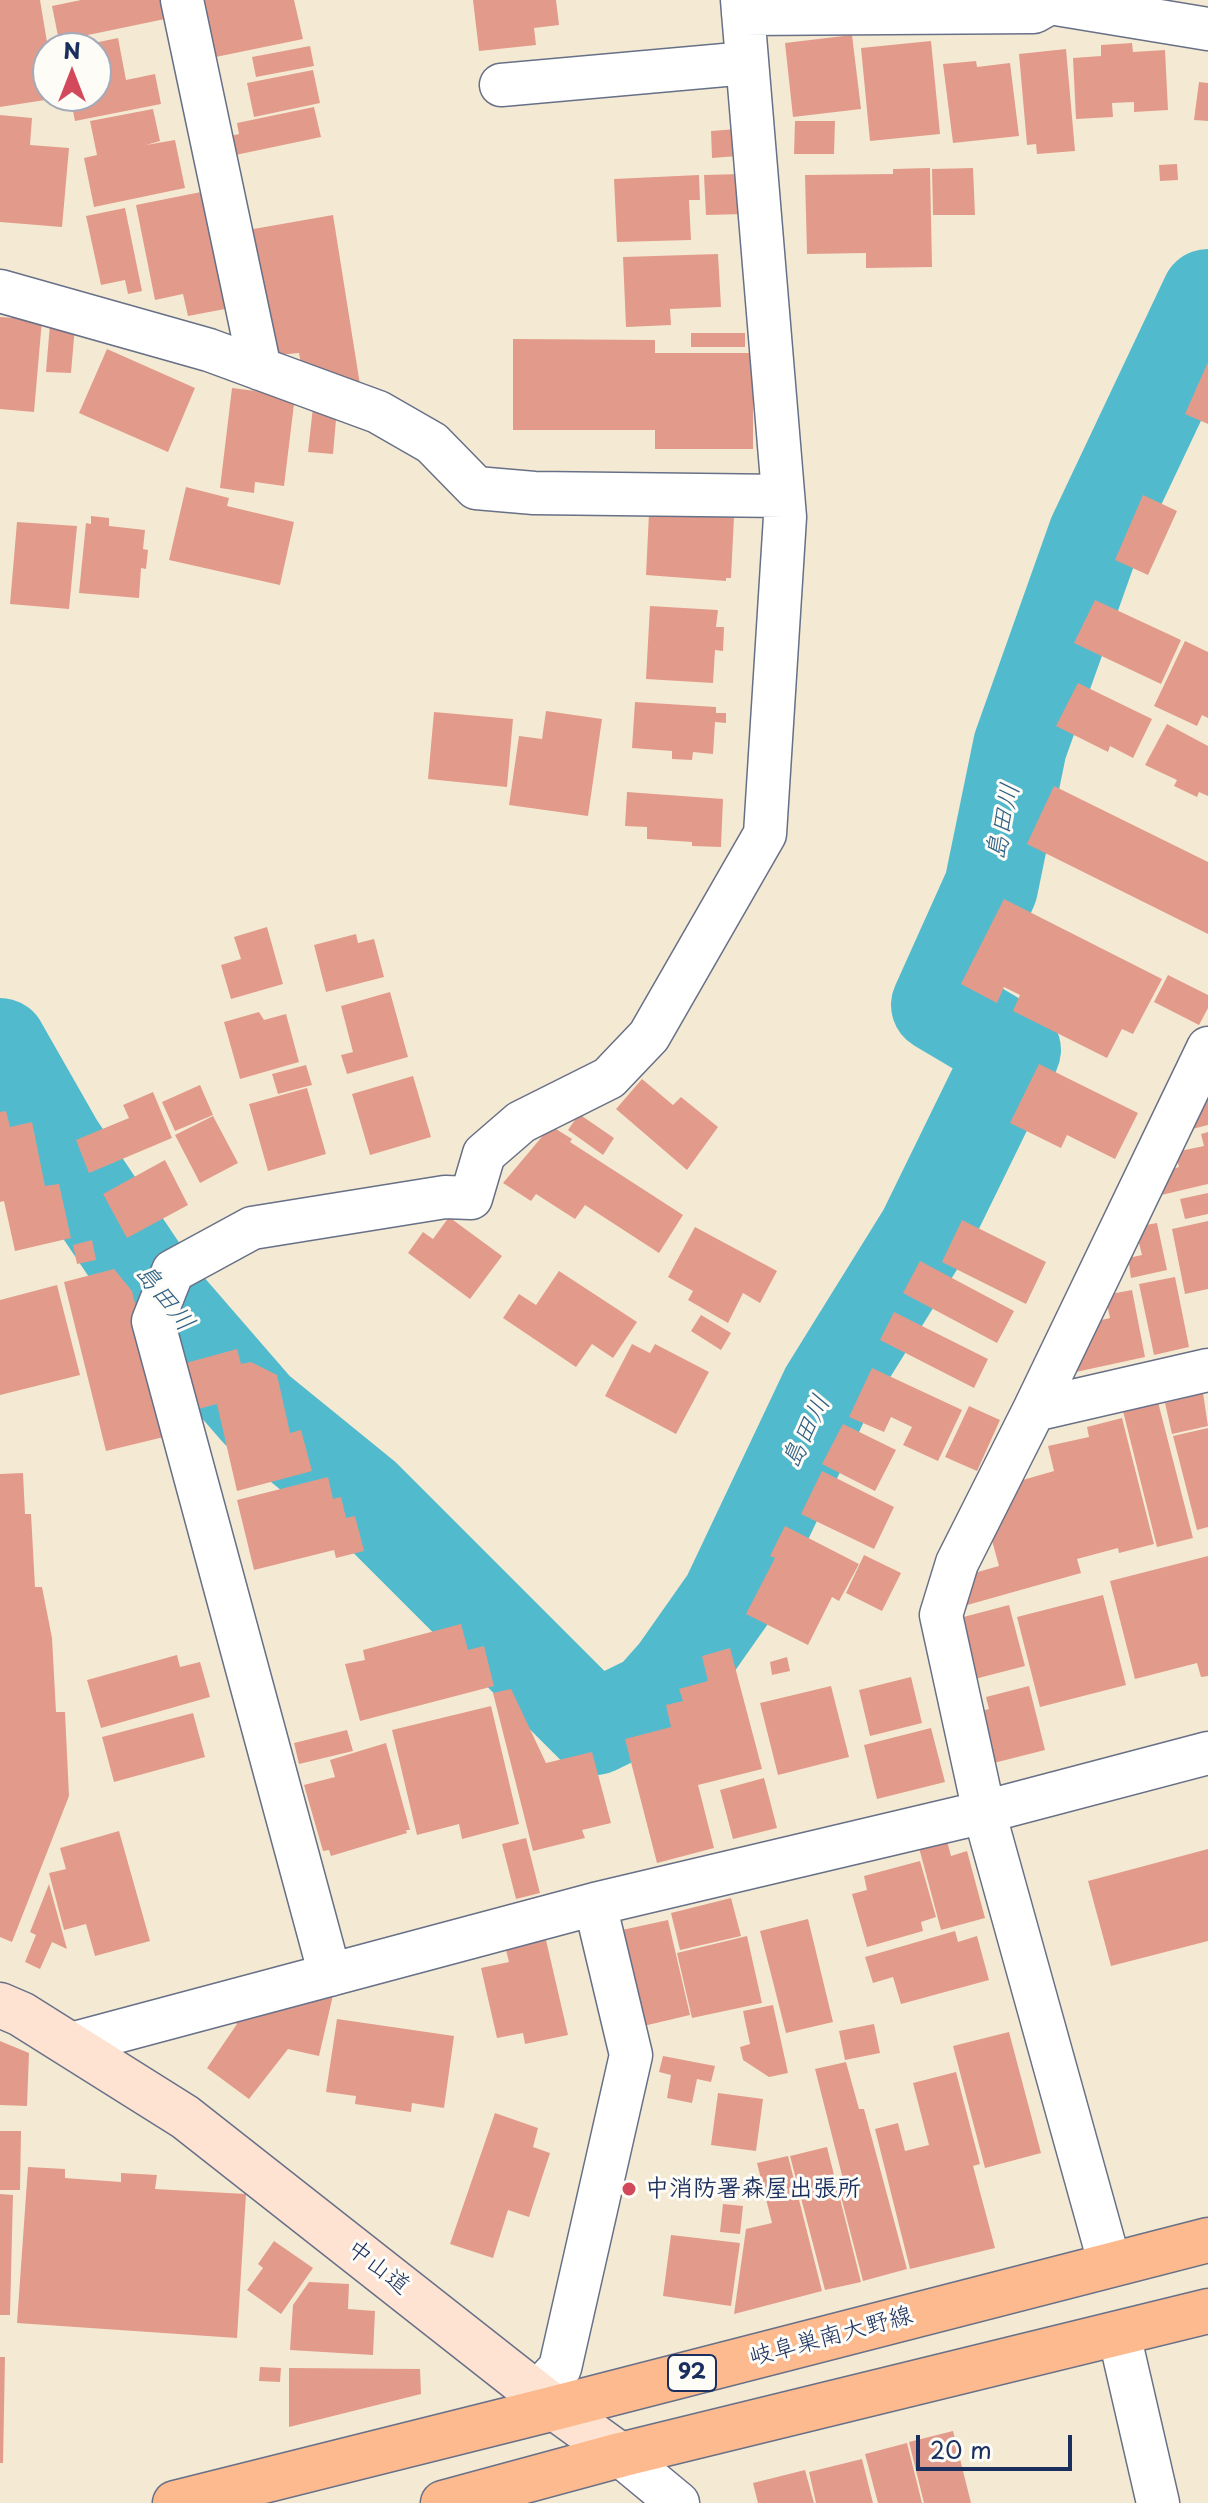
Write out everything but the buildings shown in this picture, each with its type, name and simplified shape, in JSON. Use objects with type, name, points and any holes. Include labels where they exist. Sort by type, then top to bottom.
[{"type":"main road","name":"岐阜巣南大野線","points":[[175,2503],[546,2401],[1208,2240]]},
{"type":"main road","points":[[443,2503],[620,2455],[1208,2311]]},
{"type":"street","points":[[182,0],[260,369]]},
{"type":"street","points":[[330,1975],[153,1321],[173,1271],[252,1228],[445,1197],[471,1198],[484,1154],[521,1122],[609,1078],[649,1036],[765,834],[785,517],[743,7],[1034,12],[1050,2],[1208,29]]},
{"type":"street","points":[[501,85],[747,63]]},
{"type":"street","points":[[0,291],[209,350],[378,412],[432,443],[476,488],[534,493],[783,496]]},
{"type":"street","points":[[1110,2265],[984,1812],[941,1615],[957,1563],[1208,1048]]},
{"type":"street","points":[[1034,1410],[1208,1370]]},
{"type":"street","points":[[71,2044],[595,1904],[984,1812],[1208,1753]]},
{"type":"street","points":[[546,2401],[560,2368],[631,2055],[595,1904]]},
{"type":"street","name":"中山道","points":[[0,2005],[71,2044],[185,2117],[678,2503]]},
{"type":"street","points":[[1119,2334],[1158,2503]]},
{"type":"waterway","name":"島田川","points":[[0,1045],[57,1145],[159,1297],[257,1410],[364,1497],[595,1728],[652,1700],[676,1673],[728,1599],[827,1390],[925,1232],[1014,1050],[938,1005],[991,887],[1020,746],[1095,535],[1208,296]]},
{"type":"place","name":"中消防署森屋出張所","points":[[629,2189]]}]
